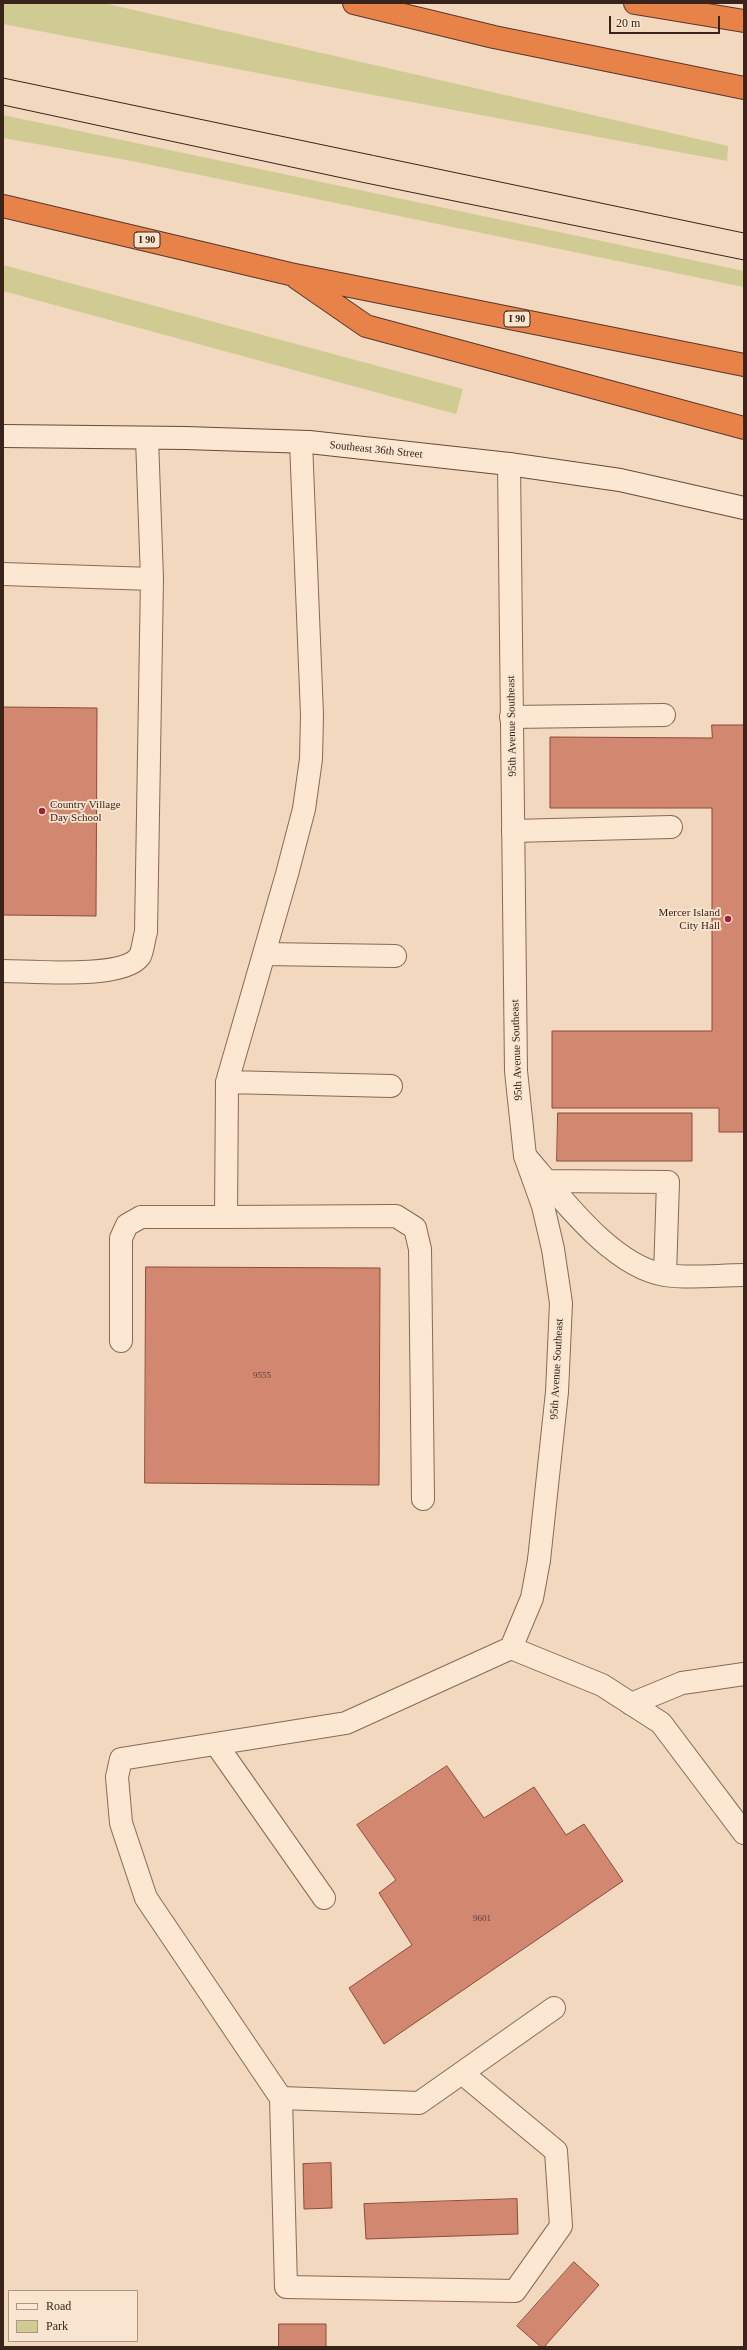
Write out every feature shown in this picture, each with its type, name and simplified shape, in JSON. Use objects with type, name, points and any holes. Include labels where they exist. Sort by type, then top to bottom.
[{"type":"highway","points":[[354,3],[494,37],[744,88]]},
{"type":"highway","points":[[635,3],[744,21]]},
{"type":"highway","name":"I 90","points":[[3,206],[290,274],[744,365]]},
{"type":"highway","points":[[290,274],[366,326],[744,428]]},
{"type":"street","name":"Southeast 36th Street","points":[[3,436],[301,442],[508,464],[620,480],[744,508]]},
{"type":"street","points":[[3,970],[105,972],[125,967],[140,956],[146,932],[152,579],[147,438]]},
{"type":"street","points":[[226,1217],[227,1082],[304,809],[311,759],[312,715],[301,442]]},
{"type":"street","name":"95th Avenue Southeast","points":[[508,464],[516,1071],[525,1156],[546,1221],[553,1249],[561,1303],[557,1392],[538,1560],[532,1598],[511,1648]]},
{"type":"street","points":[[3,574],[152,579]]},
{"type":"street","points":[[511,717],[664,715]]},
{"type":"street","points":[[513,831],[671,827]]},
{"type":"street","points":[[264,954],[395,956]]},
{"type":"street","points":[[227,1082],[391,1086]]},
{"type":"street","points":[[525,1156],[603,1242],[636,1267],[665,1275],[744,1275]]},
{"type":"street","points":[[547,1181],[668,1182],[665,1275]]},
{"type":"street","points":[[122,1341],[121,1238],[127,1225],[141,1217],[396,1216],[415,1228],[420,1249],[423,1499]]},
{"type":"street","points":[[462,2073],[556,2151],[561,2226],[515,2291],[286,2287],[281,2098],[146,1898],[121,1823],[117,1777],[121,1759],[346,1724],[511,1648],[602,1685],[661,1724],[744,1833]]},
{"type":"street","points":[[631,1704],[682,1683],[744,1674]]},
{"type":"street","points":[[216,1744],[324,1898]]},
{"type":"street","points":[[281,2098],[418,2103],[554,2008]]},
{"type":"green space","points":[[3,3],[103,3],[728,146],[727,161],[3,24]]},
{"type":"green space","points":[[3,115],[744,271],[744,287],[132,161],[3,138]]},
{"type":"green space","points":[[3,265],[463,389],[456,414],[3,291]]},
{"type":"building","points":[[3,707],[97,708],[96,916],[3,915]]},
{"type":"building","name":"Mercer Island City Hall","points":[[712,725],[744,725],[744,1132],[719,1132],[719,1108],[552,1108],[552,1031],[712,1031],[712,808],[550,808],[550,737],[712,738]]},
{"type":"building","points":[[558,1113],[692,1113],[692,1161],[557,1161]]},
{"type":"building","points":[[146,1267],[380,1268],[379,1485],[145,1483]]},
{"type":"building","points":[[447,1766],[484,1818],[534,1787],[566,1835],[584,1824],[623,1881],[384,2044],[349,1988],[412,1945],[379,1893],[396,1880],[357,1825]]},
{"type":"building","points":[[331,2163],[332,2208],[304,2209],[303,2164]]},
{"type":"building","points":[[517,2199],[518,2234],[366,2239],[364,2204]]},
{"type":"building","points":[[574,2262],[599,2285],[544,2347],[541,2347],[517,2326]]},
{"type":"building","points":[[279,2324],[326,2324],[326,2347],[279,2347]]},
{"type":"tram line","points":[[3,78],[744,233]]},
{"type":"tram line","points":[[3,105],[361,182],[744,260]]},
{"type":"place","name":"Country Village Day School","points":[[42,811]]},
{"type":"place","name":"Mercer Island City Hall","points":[[728,919]]}]
